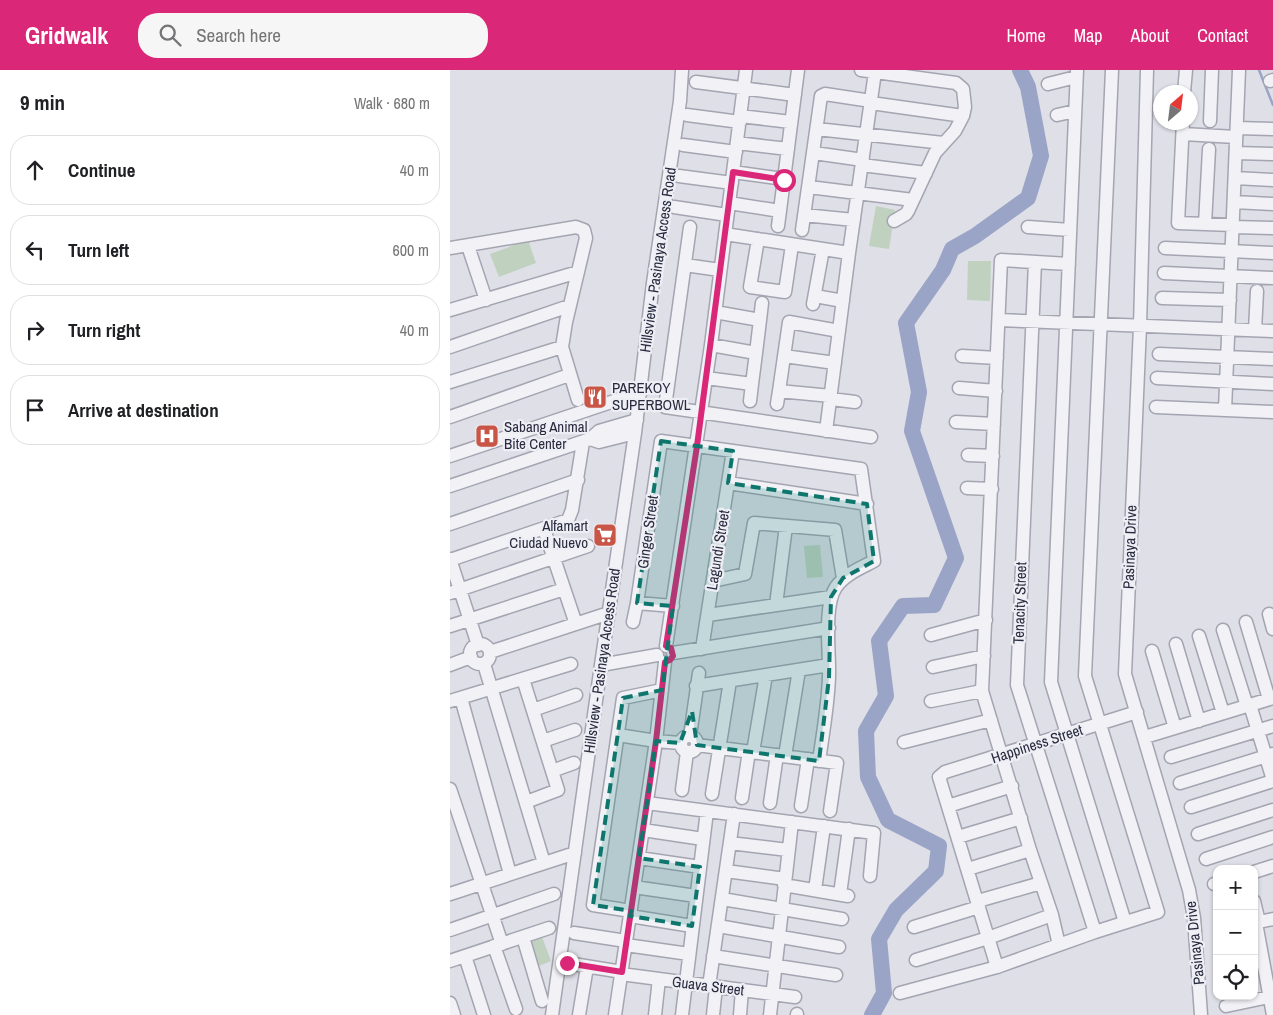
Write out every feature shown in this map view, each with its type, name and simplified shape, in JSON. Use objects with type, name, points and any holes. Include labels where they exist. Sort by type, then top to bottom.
[{"type":"street","name":"Hillsview - Pasinaya Access Road","points":[[552,1015],[641,392],[653,283],[680,101],[682,70]]},
{"type":"street","points":[[615,1015],[656,741],[664,653],[697,446],[746,70]]},
{"type":"street","points":[[778,226],[798,70]]},
{"type":"street","points":[[861,70],[956,83],[963,89],[965,107],[955,131],[935,154],[906,214],[894,221]]},
{"type":"street","points":[[900,993],[997,966],[1158,912],[1085,676],[1112,70]]},
{"type":"street","name":"Pasinaya Drive","points":[[1147,70],[1140,326],[1125,674],[1189,890],[1194,918],[1201,1015]]},
{"type":"street","points":[[1185,85],[1186,70]]},
{"type":"street","points":[[1210,121],[1212,70]]},
{"type":"street","points":[[1225,410],[1239,70]]},
{"type":"street","points":[[826,431],[875,72]]},
{"type":"street","points":[[1048,84],[1077,74],[1051,682],[1125,922]]},
{"type":"street","points":[[696,82],[795,96]]},
{"type":"street","points":[[802,230],[822,94],[962,116]]},
{"type":"street","points":[[1057,115],[1075,111]]},
{"type":"street","points":[[687,115],[791,122]]},
{"type":"street","points":[[817,129],[943,143]]},
{"type":"street","points":[[1198,129],[1237,132],[1273,129]]},
{"type":"street","points":[[1183,130],[1178,222],[1273,228]]},
{"type":"street","points":[[683,145],[788,149]]},
{"type":"street","points":[[1205,224],[1209,149]]},
{"type":"street","points":[[814,153],[926,173]]},
{"type":"street","points":[[1236,153],[1273,154]]},
{"type":"street","points":[[679,176],[784,180]]},
{"type":"street","points":[[1235,178],[1273,180]]},
{"type":"street","points":[[809,187],[913,200]]},
{"type":"street","points":[[1234,202],[1273,204]]},
{"type":"street","points":[[674,207],[780,211]]},
{"type":"street","points":[[804,215],[854,220]]},
{"type":"street","points":[[450,248],[576,227],[584,230],[586,238],[562,347],[578,400]]},
{"type":"street","points":[[690,227],[665,407],[871,437]]},
{"type":"street","points":[[1028,227],[1070,230]]},
{"type":"street","points":[[725,234],[849,253]]},
{"type":"street","points":[[758,239],[750,287],[785,292],[792,244]]},
{"type":"street","points":[[468,246],[486,300]]},
{"type":"street","points":[[1166,248],[1273,253]]},
{"type":"street","points":[[823,249],[814,300],[843,300]]},
{"type":"street","points":[[1060,945],[982,691],[1001,260],[1069,264]]},
{"type":"street","name":"Tenacity Street","points":[[1034,262],[1017,685],[1095,932]]},
{"type":"street","points":[[685,265],[720,270]]},
{"type":"street","points":[[451,307],[486,300],[578,272]]},
{"type":"street","points":[[1164,273],[1273,278]]},
{"type":"street","points":[[1255,330],[1257,291]]},
{"type":"street","points":[[1162,298],[1230,300]]},
{"type":"street","points":[[750,401],[762,303]]},
{"type":"street","points":[[450,347],[570,306]]},
{"type":"street","points":[[715,312],[760,320]]},
{"type":"street","points":[[777,404],[790,316],[839,330]]},
{"type":"street","points":[[999,320],[1273,331]]},
{"type":"street","points":[[711,345],[756,353]]},
{"type":"street","points":[[450,382],[562,347]]},
{"type":"street","points":[[1159,354],[1273,359]]},
{"type":"street","points":[[784,356],[835,363]]},
{"type":"street","points":[[962,356],[997,358]]},
{"type":"street","points":[[450,418],[569,375]]},
{"type":"street","points":[[706,378],[752,384]]},
{"type":"street","points":[[1157,378],[1273,384]]},
{"type":"street","points":[[959,388],[996,391]]},
{"type":"street","points":[[779,391],[831,397],[854,402]]},
{"type":"street","points":[[450,456],[641,392]]},
{"type":"street","points":[[1156,407],[1273,412]]},
{"type":"street","points":[[956,422],[994,424]]},
{"type":"street","points":[[450,486],[587,441],[599,442],[636,427]]},
{"type":"street","points":[[478,645],[470,619],[455,592],[450,559],[566,521],[570,518],[587,441]]},
{"type":"street","name":"Ginger Street","points":[[633,622],[661,441],[697,446]]},
{"type":"street","points":[[697,446],[861,469],[874,561],[843,578],[831,597],[829,678],[814,760],[801,806]]},
{"type":"street","name":"Lagundi Street","points":[[702,649],[732,451]]},
{"type":"street","points":[[968,455],[993,456]]},
{"type":"street","points":[[450,524],[578,480]]},
{"type":"street","points":[[728,483],[867,504]]},
{"type":"street","points":[[967,488],[992,489]]},
{"type":"street","points":[[713,581],[745,574],[754,523],[835,530],[843,578]]},
{"type":"street","points":[[776,605],[786,526]]},
{"type":"street","points":[[544,528],[576,624]]},
{"type":"street","points":[[455,592],[588,546]]},
{"type":"street","points":[[450,626],[564,589]]},
{"type":"street","points":[[708,615],[831,597]]},
{"type":"street","points":[[637,603],[672,606]]},
{"type":"street","points":[[490,652],[609,613]]},
{"type":"street","points":[[1269,614],[1273,629]]},
{"type":"street","points":[[931,635],[986,620]]},
{"type":"street","points":[[1145,737],[1271,699],[1246,622]]},
{"type":"street","points":[[602,661],[702,649],[829,628]]},
{"type":"street","points":[[1191,807],[1273,781],[1269,755],[1248,706],[1223,630]]},
{"type":"street","points":[[1199,636],[1223,713]]},
{"type":"street","points":[[1176,644],[1199,721]]},
{"type":"street","points":[[478,645],[484,645],[490,652],[490,658],[484,664],[476,663],[471,657],[472,650],[478,645]]},
{"type":"street","points":[[1152,651],[1175,728]]},
{"type":"street","points":[[933,667],[984,656]]},
{"type":"street","points":[[450,664],[471,657]]},
{"type":"street","points":[[484,664],[544,863]]},
{"type":"street","points":[[510,874],[456,700],[570,664]]},
{"type":"street","points":[[696,686],[829,665]]},
{"type":"street","points":[[770,803],[799,670]]},
{"type":"street","points":[[682,790],[699,673]]},
{"type":"street","points":[[742,798],[766,675]]},
{"type":"street","points":[[522,679],[558,790],[526,802]]},
{"type":"street","points":[[712,794],[730,681]]},
{"type":"street","points":[[662,690],[623,698],[593,904],[630,914],[692,926]]},
{"type":"street","points":[[931,701],[982,691]]},
{"type":"street","points":[[532,710],[576,695]]},
{"type":"street","name":"Happiness Street","points":[[948,806],[939,778],[944,772],[1137,712]]},
{"type":"street","points":[[904,742],[991,720]]},
{"type":"street","points":[[1170,757],[1273,726]]},
{"type":"street","points":[[542,741],[575,730]]},
{"type":"street","points":[[618,735],[837,763],[830,810]]},
{"type":"street","points":[[1180,783],[1269,755]]},
{"type":"street","points":[[552,772],[574,763]]},
{"type":"street","points":[[997,966],[948,806],[1012,786]]},
{"type":"street","points":[[450,789],[492,915],[498,945],[516,1009]]},
{"type":"street","points":[[647,803],[874,833],[870,876]]},
{"type":"street","points":[[1198,834],[1273,810]]},
{"type":"street","points":[[682,1015],[707,811]]},
{"type":"street","points":[[713,1015],[713,956],[734,814]]},
{"type":"street","points":[[958,837],[1021,818]]},
{"type":"street","points":[[770,1015],[792,822]]},
{"type":"street","points":[[815,890],[824,826]]},
{"type":"street","points":[[726,871],[844,895],[849,829]]},
{"type":"street","points":[[643,830],[703,840]]},
{"type":"street","points":[[1206,859],[1273,837]]},
{"type":"street","points":[[730,843],[788,850]]},
{"type":"street","points":[[968,869],[1030,850]]},
{"type":"street","points":[[450,894],[575,853]]},
{"type":"street","points":[[638,858],[700,867]]},
{"type":"street","points":[[1258,871],[1273,866]]},
{"type":"street","points":[[914,927],[1041,883]]},
{"type":"street","points":[[634,887],[696,896]]},
{"type":"street","points":[[450,930],[554,894]]},
{"type":"street","points":[[722,899],[842,919]]},
{"type":"street","points":[[916,960],[988,938],[1052,915]]},
{"type":"street","points":[[1258,922],[1273,919]]},
{"type":"street","points":[[718,926],[839,947]]},
{"type":"street","points":[[450,961],[549,928]]},
{"type":"street","points":[[574,933],[689,954]]},
{"type":"street","points":[[523,937],[542,1001]]},
{"type":"street","points":[[1258,955],[1260,974],[1269,997],[1272,1015]]},
{"type":"street","points":[[465,956],[484,1015]]},
{"type":"street","points":[[713,956],[836,975]]},
{"type":"street","name":"Guava Street","points":[[567,963],[685,983],[795,997]]},
{"type":"street","points":[[579,1015],[587,966]]},
{"type":"street","points":[[655,1015],[659,979]]},
{"type":"street","points":[[740,1015],[742,990]]},
{"type":"street","points":[[1226,1006],[1269,997]]},
{"type":"street","points":[[450,1003],[454,1015]]},
{"type":"highlighted area","points":[[661,441],[733,451],[728,483],[867,504],[874,561],[843,578],[831,597],[829,678],[819,761],[697,745],[692,711],[680,743],[656,741],[639,858],[700,867],[692,926],[630,916],[631,911],[593,905],[623,698],[662,690],[673,606],[637,603]]},
{"type":"green space","points":[[876,206],[895,210],[889,249],[869,246]]},
{"type":"green space","points":[[528,240],[536,263],[499,277],[490,254]]},
{"type":"green space","points":[[968,261],[991,261],[990,301],[967,300]]},
{"type":"green space","points":[[820,545],[823,577],[807,578],[804,546]]},
{"type":"green space","points":[[542,937],[551,961],[536,967],[527,943]]},
{"type":"waterway","points":[[872,1015],[884,993],[879,939],[896,910],[936,871],[939,846],[888,820],[868,777],[866,731],[886,696],[879,641],[903,606],[934,605],[956,558],[912,431],[919,392],[906,323],[943,270],[952,249],[975,236],[1028,198],[1041,156],[1028,87],[1020,70]]},
{"type":"waterway","points":[[1259,70],[1273,105]]},
{"type":"place","name":"PAREKOY SUPERBOWL","points":[[595,397]]},
{"type":"place","name":"Sabang Animal Bite Center","points":[[487,436]]},
{"type":"place","name":"Alfamart Ciudad Nuevo","points":[[605,535]]},
{"type":"route","points":[[567,963],[622,972],[656,741],[665,662],[668,662],[673,656],[671,648],[666,646],[697,446],[733,172],[784,180]]}]
